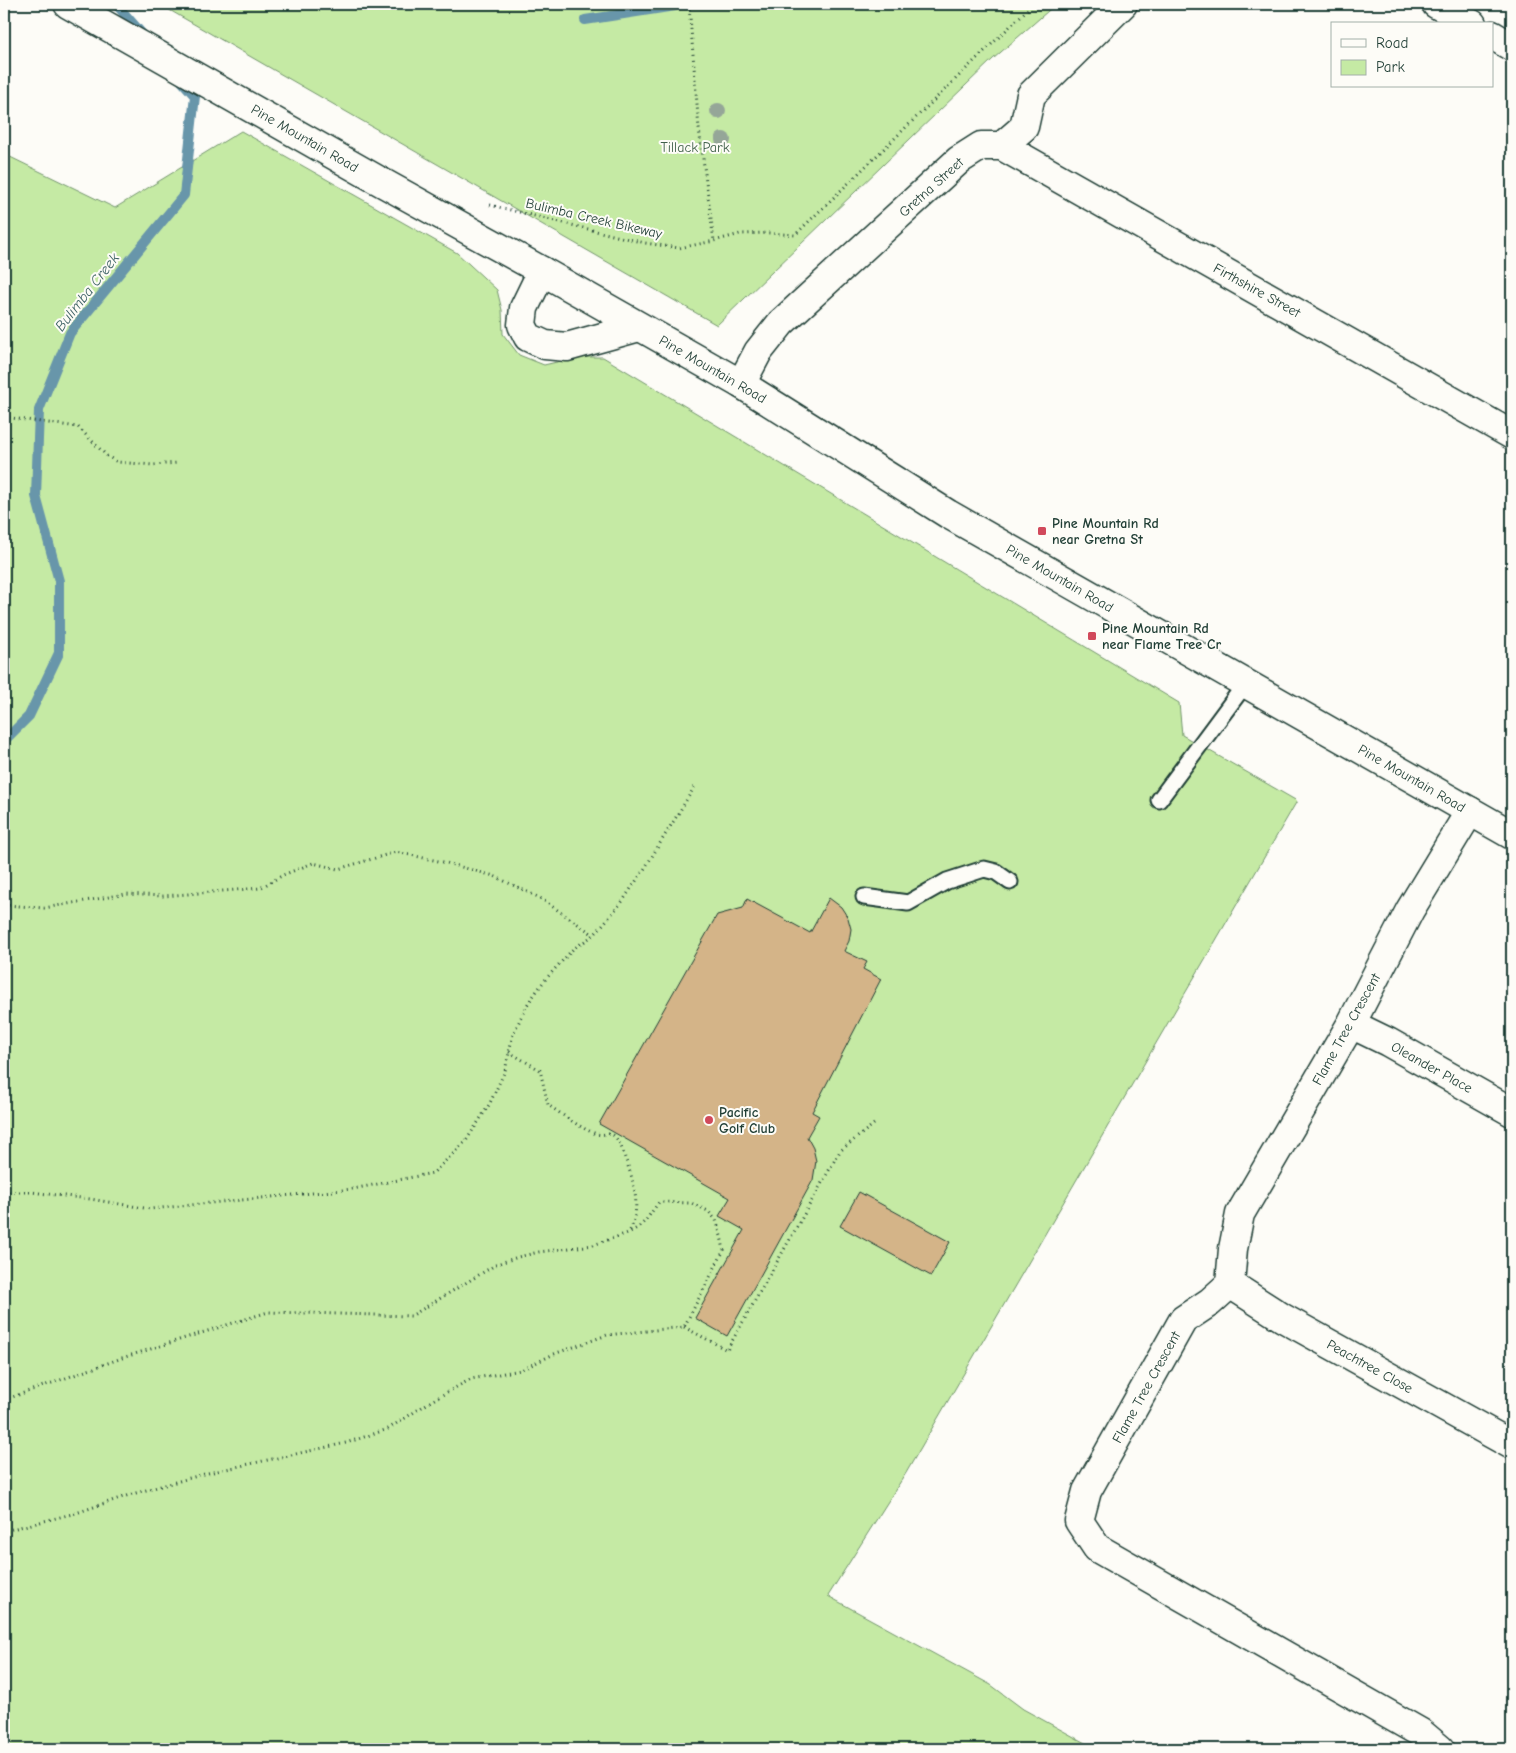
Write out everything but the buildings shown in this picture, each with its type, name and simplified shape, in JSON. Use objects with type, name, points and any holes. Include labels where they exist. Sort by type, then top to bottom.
[{"type":"street","name":"Pine Mountain Road","points":[[68,4],[741,384],[948,514],[1512,835]]},
{"type":"street","points":[[1002,146],[1024,126],[1031,95],[1123,4]]},
{"type":"street","points":[[1436,4],[1468,22]]},
{"type":"street","points":[[1494,36],[1512,47]]},
{"type":"street","name":"Gretna Street","points":[[741,384],[758,352],[781,323],[959,160],[981,146],[1002,146]]},
{"type":"street","name":"Firthshire Street","points":[[1002,146],[1512,434]]},
{"type":"street","points":[[542,271],[524,308],[522,325],[528,337],[545,345],[567,347],[639,327]]},
{"type":"street","name":"Flame Tree Crescent","points":[[1440,1749],[1421,1733],[1097,1548],[1079,1521],[1088,1491],[1183,1320],[1210,1302],[1230,1284],[1233,1249],[1240,1214],[1351,1024],[1410,910],[1470,811]]},
{"type":"street","name":"Oleander Place","points":[[1351,1024],[1388,1042],[1512,1112]]},
{"type":"street","name":"Peachtree Close","points":[[1230,1284],[1283,1318],[1512,1445]]},
{"type":"lane","points":[[1159,800],[1246,683]]},
{"type":"lane","points":[[864,897],[908,903],[947,881],[984,869],[996,872],[1010,882]]},
{"type":"path","points":[[689,4],[699,129],[714,241]]},
{"type":"path","name":"Bulimba Creek Bikeway","points":[[489,205],[645,243],[679,248],[740,234],[769,233],[795,235],[1033,4]]},
{"type":"path","points":[[4,416],[78,426],[107,456],[117,462],[153,465],[178,463]]},
{"type":"path","points":[[4,1192],[31,1192],[90,1198],[150,1209],[353,1189],[433,1173],[466,1141],[489,1105],[505,1071],[513,1034],[527,1005],[544,981],[573,949],[594,935],[622,902],[695,786]]},
{"type":"path","points":[[4,904],[44,908],[126,894],[163,896],[260,888],[283,875],[313,863],[338,869],[396,852],[494,876],[540,898],[594,935]]},
{"type":"path","points":[[509,1052],[540,1070],[548,1104],[568,1118],[599,1135],[609,1134],[615,1136],[631,1174],[635,1192],[635,1218],[628,1233]]},
{"type":"path","points":[[4,1530],[76,1513],[132,1494],[208,1473],[346,1443],[388,1429],[433,1400],[471,1379],[521,1370],[554,1354],[606,1335],[684,1327],[727,1350],[840,1151],[874,1124]]},
{"type":"path","points":[[4,1400],[122,1358],[268,1312],[411,1316],[497,1264],[518,1256],[593,1245],[628,1233],[639,1227],[646,1220],[658,1202],[690,1203],[708,1211],[716,1220],[724,1250],[684,1327]]},
{"type":"green space","name":"Tillack Park","points":[[159,4],[1056,4],[993,59],[717,325]]},
{"type":"green space","name":"Pacific Golf Club","points":[[241,131],[457,253],[497,290],[502,310],[503,334],[519,355],[544,365],[578,357],[603,357],[1179,703],[1182,735],[1297,801],[906,1473],[828,1596],[991,1685],[1023,1709],[1096,1749],[4,1749],[4,154],[115,208]]},
{"type":"waterway","name":"Bulimba Creek","points":[[116,4],[143,35]]},
{"type":"waterway","points":[[585,20],[675,6]]},
{"type":"waterway","name":"Bulimba Creek","points":[[4,741],[29,716],[59,653],[59,581],[36,496],[39,410],[70,333],[184,195],[195,96],[178,77]]},
{"type":"place","name":"Pine Mountain Rd near Gretna St","points":[[1042,531]]},
{"type":"place","name":"Pine Mountain Rd near Flame Tree Cr","points":[[1092,636]]},
{"type":"place","name":"Pacific Golf Club","points":[[709,1120]]}]
